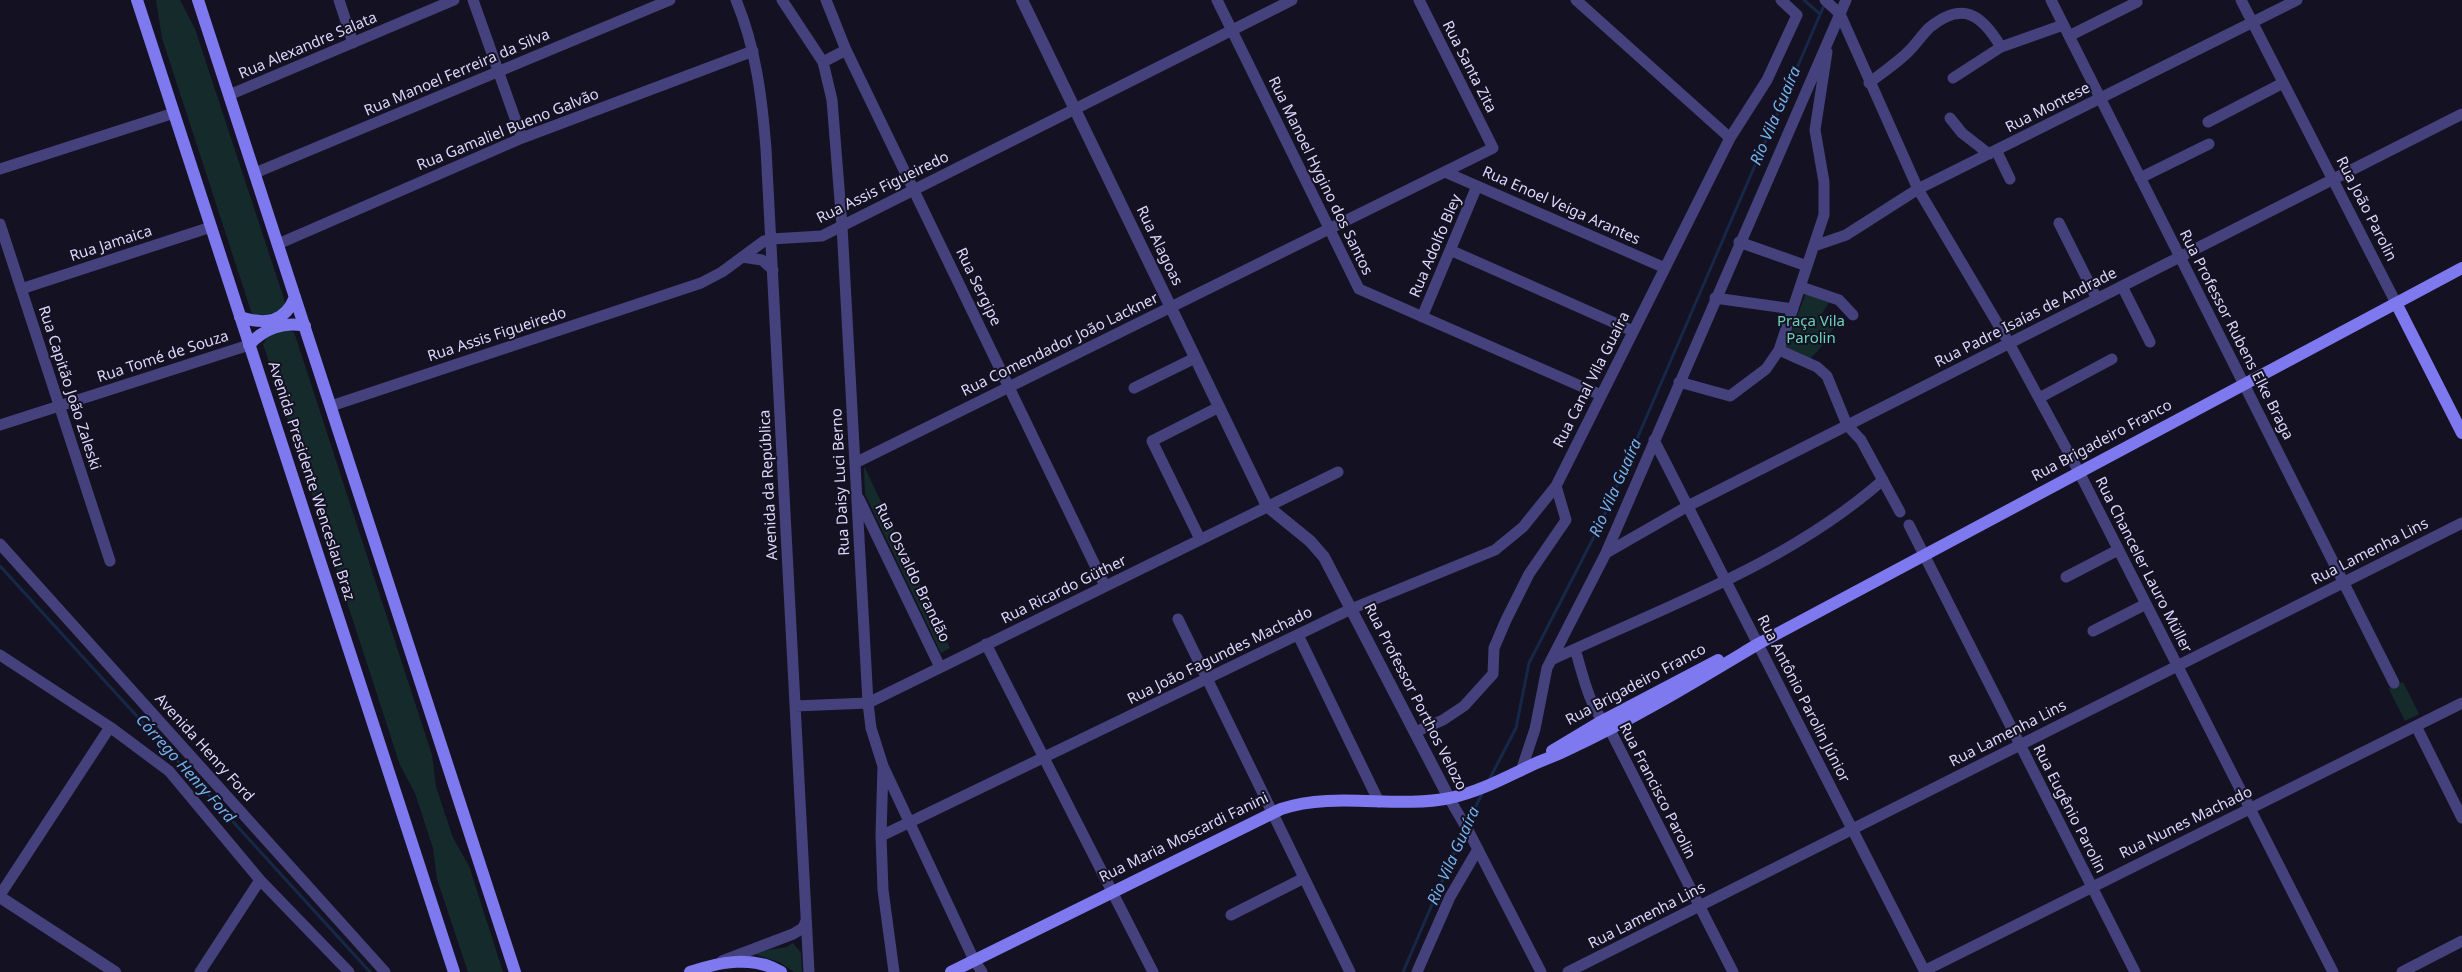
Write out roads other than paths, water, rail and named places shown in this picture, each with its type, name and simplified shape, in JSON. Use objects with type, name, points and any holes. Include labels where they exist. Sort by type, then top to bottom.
[{"type":"main road","name":"Avenida Presidente Wenceslau Braz","points":[[137,0],[454,972]]},
{"type":"main road","points":[[198,0],[515,972]]},
{"type":"main road","name":"Rua Brigadeiro Franco","points":[[1449,798],[1474,792],[1535,764],[1565,742],[1606,724],[1701,668],[1758,644],[2462,268]]},
{"type":"main road","points":[[240,317],[262,322],[273,320],[285,315],[291,308],[295,297]]},
{"type":"main road","name":"Rua João Parolin","points":[[2396,303],[2462,433]]},
{"type":"main road","points":[[249,345],[256,337],[274,328],[296,324],[305,326]]},
{"type":"main road","name":"Rua Maria Moscardi Fanini","points":[[951,972],[1272,812],[1290,806],[1314,802],[1421,802],[1449,798]]},
{"type":"main road","points":[[690,972],[718,963],[755,963],[781,972]]},
{"type":"street","points":[[339,0],[353,43]]},
{"type":"street","name":"Rua Alexandre Salata","points":[[229,95],[454,0]]},
{"type":"street","points":[[473,0],[522,138]]},
{"type":"street","name":"Rua Manoel Ferreira da Silva","points":[[255,174],[670,0]]},
{"type":"street","name":"Avenida da República","points":[[736,0],[753,51],[764,121],[809,972]]},
{"type":"street","name":"Rua Daisy Luci Berno","points":[[782,0],[823,62],[832,100],[842,226],[868,703],[874,738],[884,766],[881,836],[885,912],[894,972]]},
{"type":"street","name":"Rua Sergipe","points":[[826,0],[846,50],[1105,586]]},
{"type":"street","name":"Rua Alagoas","points":[[1022,0],[1267,506]]},
{"type":"street","name":"Rua Manoel Hygino dos Santos","points":[[1217,0],[1359,289],[1601,395]]},
{"type":"street","name":"Rua Assis Figueiredo","points":[[331,406],[689,287],[712,278],[758,244],[771,239],[817,237],[1292,0]]},
{"type":"street","name":"Rua Santa Zita","points":[[1419,0],[1493,148]]},
{"type":"street","points":[[1576,0],[1730,138]]},
{"type":"street","name":"Rua Canal Vila Guaíra","points":[[1556,486],[1730,138],[1767,80],[1797,15],[1781,0]]},
{"type":"street","points":[[1521,770],[1535,729],[1545,674],[1606,553],[1739,242],[1846,0]]},
{"type":"street","name":"Rua Professor Rubens Elke Braga","points":[[2051,0],[2394,683]]},
{"type":"street","name":"Rua João Parolin","points":[[2241,0],[2396,303]]},
{"type":"street","name":"Rua Montese","points":[[1814,246],[1846,235],[1918,189],[2297,0]]},
{"type":"street","points":[[1953,78],[2001,47],[2066,30],[2137,2]]},
{"type":"street","points":[[1828,3],[1840,14]]},
{"type":"street","points":[[1869,83],[1909,51],[1931,26],[1952,14],[1962,11],[1977,15],[1990,28],[2001,47]]},
{"type":"street","name":"Rua Chanceler Lauro Müller","points":[[1840,14],[1869,83],[1918,189],[2009,343],[2079,472],[2333,972]]},
{"type":"street","points":[[1679,382],[1730,396],[1766,369],[1778,350],[1814,246],[1825,205],[1824,182],[1815,130],[1829,39]]},
{"type":"street","points":[[823,62],[846,50]]},
{"type":"street","name":"Rua Gamaliel Bueno Galvão","points":[[278,244],[522,138],[753,51]]},
{"type":"street","points":[[2208,122],[2283,83]]},
{"type":"street","points":[[0,170],[174,113]]},
{"type":"street","name":"Rua Padre Isaías de Andrade","points":[[1606,553],[1688,506],[2462,114]]},
{"type":"street","points":[[1950,118],[1962,133],[1993,152],[2010,179]]},
{"type":"street","points":[[2140,178],[2209,144]]},
{"type":"street","name":"Rua Comendador João Lackner","points":[[855,463],[1493,148]]},
{"type":"street","name":"Rua Enoel Veiga Arantes","points":[[1445,172],[1665,268]]},
{"type":"street","name":"Rua Adolfo Bley","points":[[1422,317],[1477,186]]},
{"type":"street","points":[[2060,223],[2097,299]]},
{"type":"street","name":"Rua Capitão João Zaleski","points":[[0,224],[110,561]]},
{"type":"street","name":"Rua Jamaica","points":[[21,289],[211,227]]},
{"type":"street","points":[[1739,242],[1807,266]]},
{"type":"street","points":[[1450,250],[1634,331]]},
{"type":"street","points":[[742,257],[762,260],[773,270]]},
{"type":"street","points":[[2122,286],[2150,342]]},
{"type":"street","points":[[1800,287],[1840,300],[1853,315]]},
{"type":"street","points":[[1716,298],[1793,309]]},
{"type":"street","name":"Rua Tomé de Souza","points":[[0,425],[249,345]]},
{"type":"street","points":[[1778,350],[1824,371],[1830,380],[1847,425],[1861,440],[1900,512]]},
{"type":"street","points":[[1134,388],[1196,358]]},
{"type":"street","points":[[2039,398],[2112,359]]},
{"type":"street","points":[[1200,539],[1152,441],[1219,407]]},
{"type":"street","name":"Rua Antônio Parolin Júnior","points":[[1654,440],[1924,971]]},
{"type":"street","name":"Rua Ricardo Güther","points":[[795,706],[868,703],[1338,472]]},
{"type":"street","points":[[1551,660],[1725,581],[1818,530],[1854,505],[1883,480]]},
{"type":"street","points":[[1415,732],[1443,720],[1464,706],[1493,674],[1494,648],[1506,620],[1529,574],[1566,520],[1556,486]]},
{"type":"street","name":"Rua João Fagundes Machado","points":[[881,836],[1351,609],[1495,550],[1523,527],[1556,486]]},
{"type":"street","name":"Rua Osvaldo Brandão","points":[[856,492],[940,667]]},
{"type":"street","name":"Rua Professor Porthos Velozo","points":[[1267,506],[1316,548],[1331,568],[1540,972]]},
{"type":"street","name":"Rua Lamenha Lins","points":[[1568,972],[2462,523]]},
{"type":"street","name":"Rua Eugênio Parolin","points":[[1908,525],[2135,972]]},
{"type":"street","name":"Avenida Henry Ford","points":[[0,544],[385,972]]},
{"type":"street","points":[[2066,577],[2118,550]]},
{"type":"street","points":[[2094,631],[2146,604]]},
{"type":"street","points":[[1178,618],[1350,972]]},
{"type":"street","points":[[1298,635],[1378,802]]},
{"type":"street","points":[[986,644],[1153,972]]},
{"type":"street","name":"Rua Francisco Parolin","points":[[1575,649],[1592,700],[1733,972]]},
{"type":"street","points":[[0,655],[110,727],[169,771],[260,880],[349,972]]},
{"type":"street","name":"Rua Nunes Machado","points":[[1924,971],[2462,703]]},
{"type":"street","points":[[2416,726],[2462,818]]},
{"type":"street","points":[[110,727],[0,896],[115,972]]},
{"type":"street","points":[[1535,729],[1535,764]]},
{"type":"street","points":[[884,766],[974,960],[982,972]]},
{"type":"street","points":[[1417,972],[1453,891],[1478,849]]},
{"type":"street","points":[[1231,915],[1304,878]]},
{"type":"street","points":[[200,972],[260,880]]},
{"type":"street","points":[[718,963],[793,934],[803,928],[806,921]]},
{"type":"street","points":[[793,934],[808,952]]},
{"type":"street","points":[[2402,972],[2462,941]]},
{"type":"waterway","points":[[1804,0],[1820,14]]},
{"type":"waterway","name":"Rio Vila Guaíra","points":[[1489,780],[1516,728],[1529,663],[1599,527],[1825,3]]},
{"type":"waterway","name":"Córrego Henry Ford","points":[[0,566],[370,972]]},
{"type":"waterway","name":"Rio Vila Guaíra","points":[[1468,822],[1483,792]]},
{"type":"waterway","name":"Rio Vila Guaíra","points":[[1403,972],[1464,830]]},
{"type":"park label","name":"Praça Vila Parolin","points":[[1811,330]]}]
